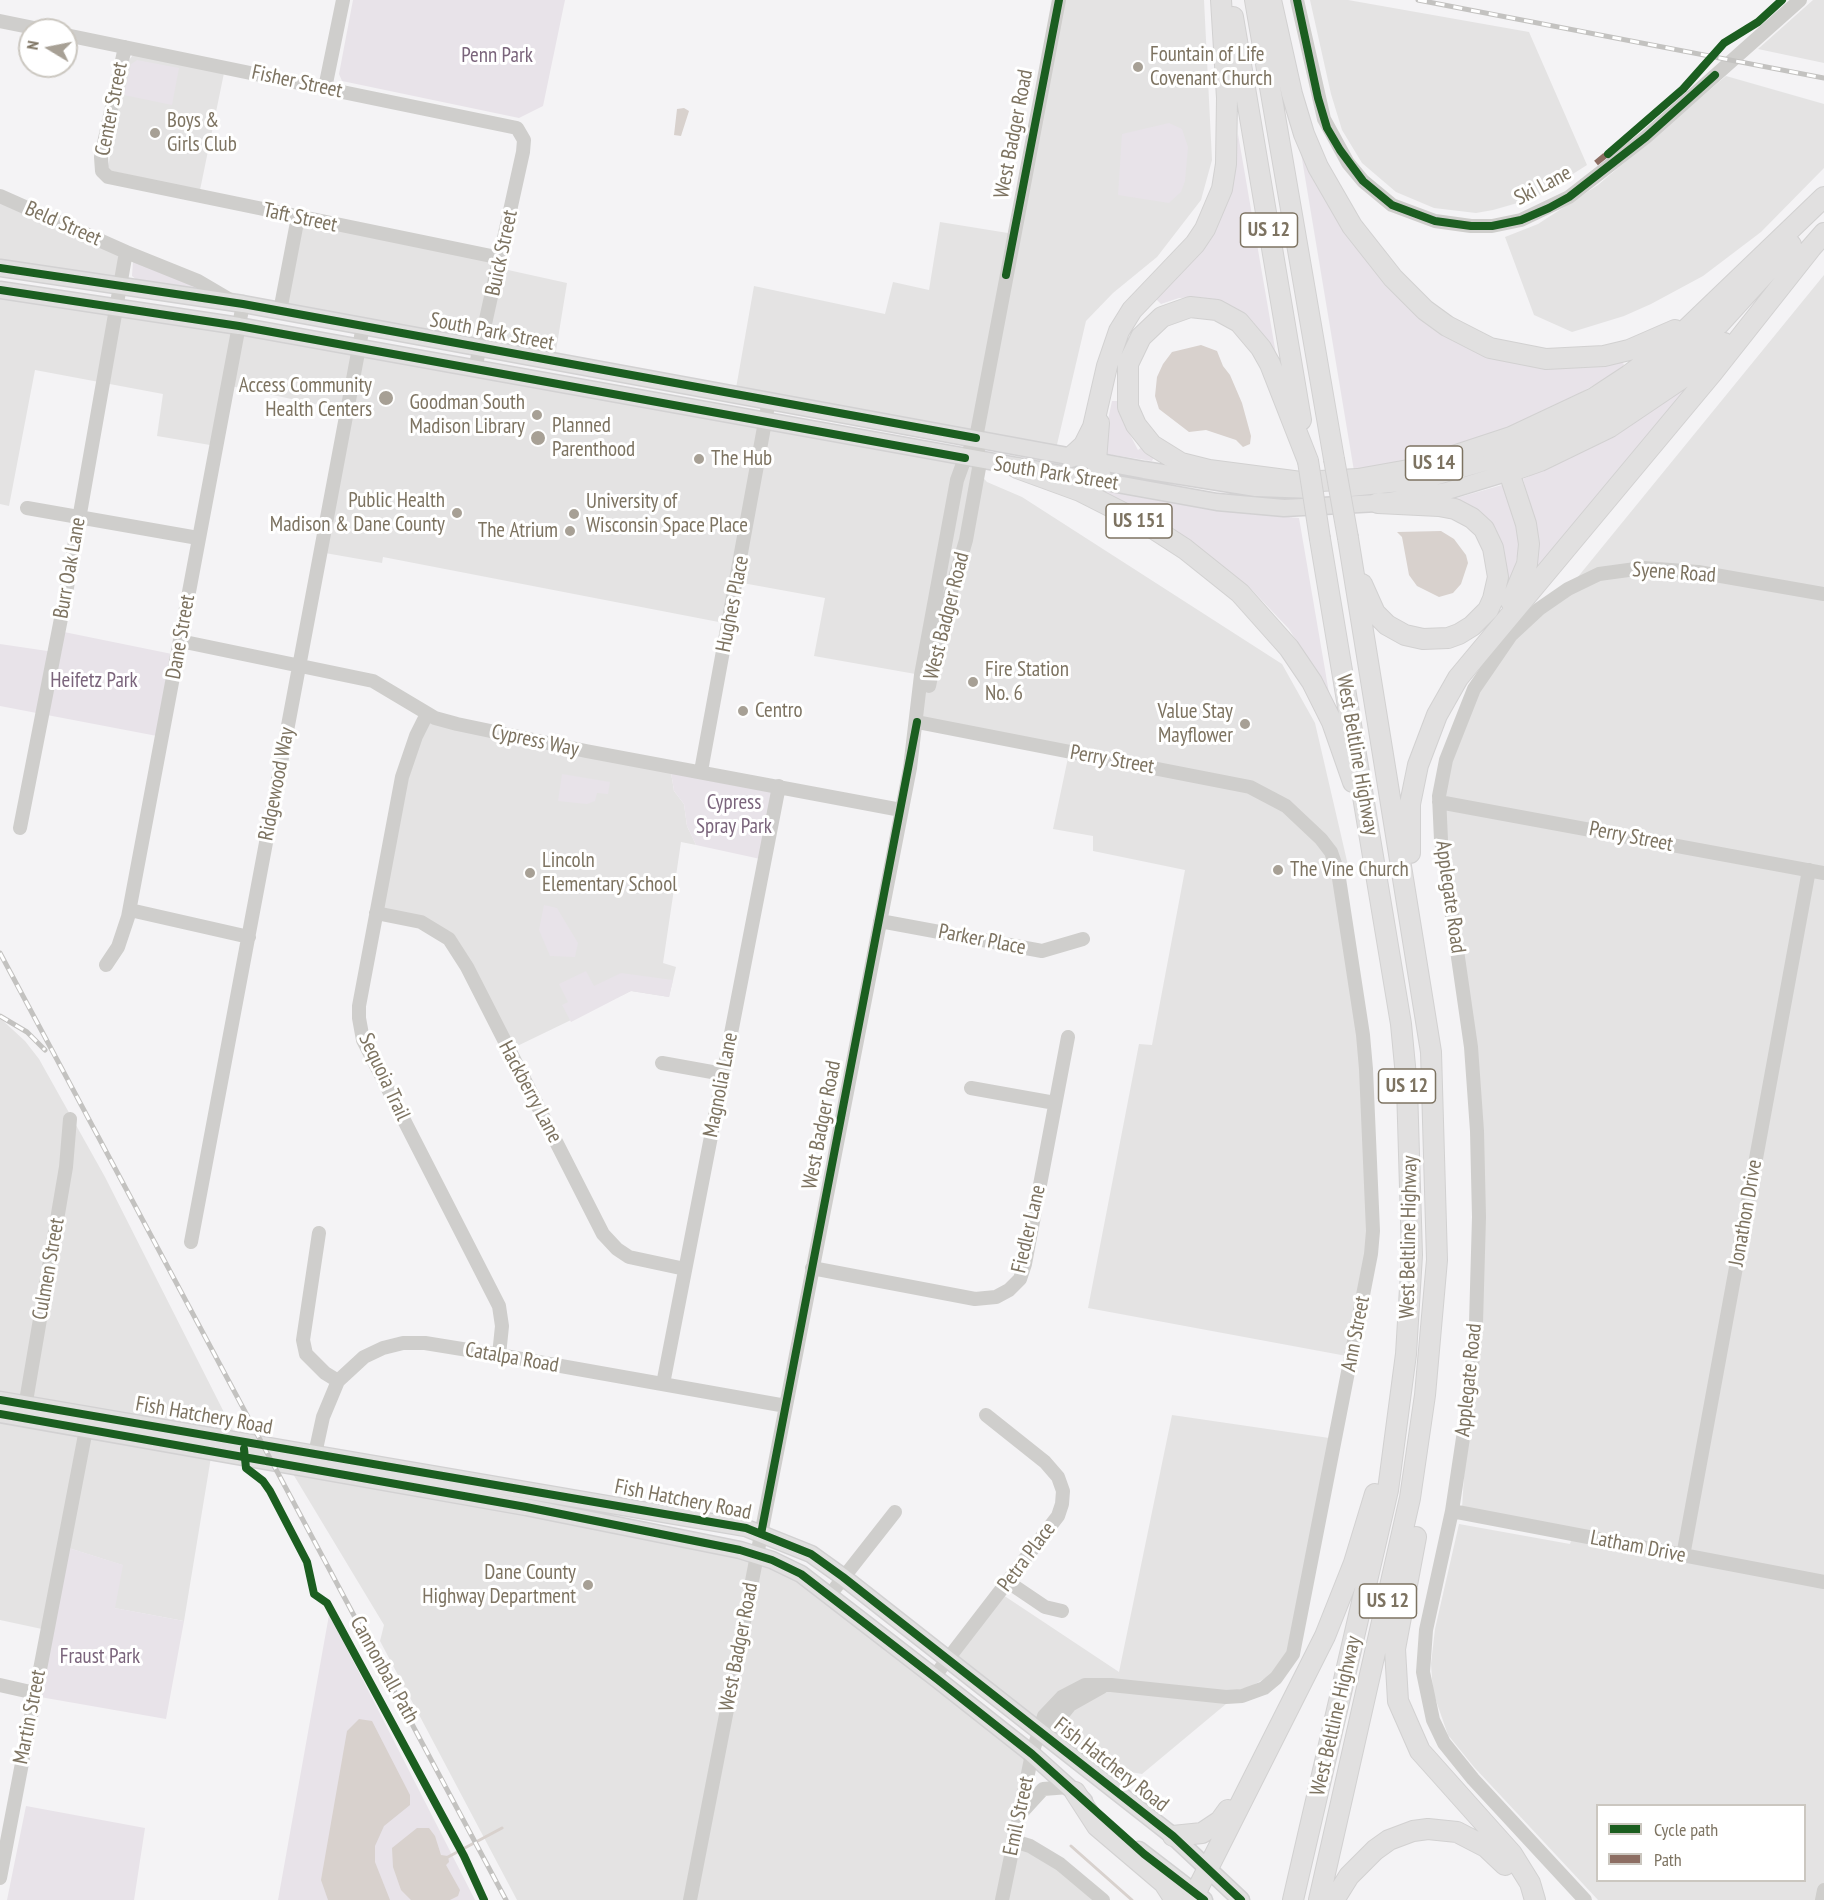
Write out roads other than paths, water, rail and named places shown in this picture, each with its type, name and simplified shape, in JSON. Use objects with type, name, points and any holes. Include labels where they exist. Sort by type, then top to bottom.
[{"type":"highway","points":[[1099,490],[1096,461],[1100,403],[1107,366],[1119,332],[1132,310],[1195,244],[1222,189],[1226,164],[1227,98],[1221,0]]},
{"type":"highway","name":"West Beltline Highway","points":[[1230,0],[1368,820],[1399,1013],[1407,1087],[1412,1244],[1406,1354],[1388,1490],[1293,1900]]},
{"type":"highway","name":"West Beltline Highway","points":[[1255,0],[1348,538],[1431,1053],[1437,1210],[1435,1297],[1410,1498],[1319,1900]]},
{"type":"highway","points":[[1271,0],[1292,94],[1304,134],[1318,167],[1352,226],[1397,283],[1447,327],[1490,348],[1511,354],[1553,359],[1583,359],[1629,350],[1699,319]]},
{"type":"highway","name":"US 14","points":[[1308,461],[1270,364],[1261,348],[1239,322],[1217,310],[1190,307],[1162,317],[1141,337],[1128,364],[1126,395],[1128,407],[1136,425],[1152,445],[1163,454],[1190,466],[1301,482],[1358,479],[1414,469],[1511,437],[1594,398],[1648,361],[1699,319],[1824,197]]},
{"type":"highway","name":"US 14","points":[[1506,464],[1604,412],[1684,355],[1719,324],[1824,208]]},
{"type":"highway","points":[[1431,1053],[1409,829],[1412,794],[1425,743],[1445,700],[1458,678],[1496,631],[1713,372],[1818,241]]},
{"type":"highway","name":"US 14","points":[[1506,464],[1539,461],[1610,427],[1690,372],[1722,344],[1818,241]]},
{"type":"highway","points":[[1071,457],[1084,445],[1100,403]]},
{"type":"highway","points":[[1496,631],[1524,573],[1529,544],[1526,524],[1506,464]]},
{"type":"highway","name":"US 151","points":[[1017,468],[1099,490],[1185,549],[1240,593],[1297,659],[1321,696],[1368,820]]},
{"type":"highway","points":[[1352,564],[1371,607],[1380,619],[1391,628],[1417,638],[1430,639],[1459,634],[1472,626],[1488,610],[1493,599],[1498,577],[1493,548],[1484,529],[1472,518],[1455,509],[1439,506],[1378,503]]},
{"type":"highway","points":[[1435,1297],[1430,1446],[1419,1522],[1395,1649],[1396,1693],[1410,1733],[1420,1751],[1512,1854],[1530,1883],[1535,1900]]},
{"type":"highway","points":[[1197,1898],[1207,1868],[1316,1656],[1354,1563],[1381,1471],[1406,1354]]},
{"type":"highway","points":[[1173,1836],[1202,1833],[1220,1821],[1276,1733]]},
{"type":"highway","points":[[1072,1789],[1097,1826],[1164,1883],[1175,1900]]},
{"type":"highway","points":[[1334,1900],[1349,1876],[1374,1850],[1401,1834],[1428,1829],[1457,1832],[1486,1847],[1508,1869],[1521,1900]]},
{"type":"main road","name":"South Park Street","points":[[0,268],[280,311],[1071,457],[1256,488],[1292,491],[1359,488],[1420,481],[1506,464]]},
{"type":"main road","name":"South Park Street","points":[[0,290],[239,326],[359,347],[1017,468]]},
{"type":"main road","name":"South Park Street","points":[[1099,490],[1304,508],[1378,503],[1447,491],[1506,464]]},
{"type":"main road","name":"Fish Hatchery Road","points":[[0,1400],[24,1411],[314,1461],[746,1528],[811,1554],[1173,1836],[1241,1900]]},
{"type":"main road","name":"Fish Hatchery Road","points":[[0,1414],[24,1411]]},
{"type":"main road","name":"Fish Hatchery Road","points":[[314,1461],[757,1555],[801,1574],[1032,1754],[1197,1898]]},
{"type":"street","points":[[325,88],[343,0]]},
{"type":"street","name":"West Badger Road","points":[[917,722],[927,697],[942,623],[961,562],[972,459],[1059,0]]},
{"type":"street","name":"Ski Lane","points":[[1298,2],[1318,98],[1327,128],[1363,181],[1392,205],[1405,211],[1435,221],[1471,226],[1499,225],[1521,220],[1569,197],[1646,137],[1800,0]]},
{"type":"street","points":[[0,21],[18,25]]},
{"type":"street","name":"Fisher Street","points":[[78,37],[513,126],[523,136]]},
{"type":"street","name":"Center Street","points":[[102,171],[101,157],[125,47]]},
{"type":"street","name":"Buick Street","points":[[475,369],[523,152],[523,136]]},
{"type":"street","name":"Taft Street","points":[[102,171],[108,177],[119,181],[501,258]]},
{"type":"street","name":"Beld Street","points":[[0,196],[198,281],[239,304]]},
{"type":"street","points":[[280,311],[298,217]]},
{"type":"street","name":"Beld Street","points":[[118,307],[126,252]]},
{"type":"street","name":"Dane Street","points":[[106,965],[118,947],[130,910],[239,326],[239,304]]},
{"type":"street","name":"Burr Oak Lane","points":[[20,828],[118,307]]},
{"type":"street","name":"Ridgewood Way","points":[[191,1242],[363,326]]},
{"type":"street","name":"Hughes Place","points":[[701,771],[769,400]]},
{"type":"street","name":"West Badger Road","points":[[690,1900],[901,810],[917,722],[920,688],[937,585],[959,471],[972,459]]},
{"type":"street","points":[[27,508],[198,538]]},
{"type":"street","name":"Syene Road","points":[[1439,802],[1446,760],[1474,689],[1511,635],[1539,609],[1568,589],[1599,574],[1643,568],[1698,572],[1824,594]]},
{"type":"street","name":"Cypress Way","points":[[180,641],[300,664],[373,681],[427,714],[457,724],[574,749],[901,810]]},
{"type":"street","name":"Sequoia Trail","points":[[427,714],[411,747],[402,777],[359,1006],[363,1040],[499,1306],[502,1326],[498,1354]]},
{"type":"street","name":"Perry Street","points":[[917,722],[1250,787],[1273,797],[1299,817]]},
{"type":"street","name":"Magnolia Lane","points":[[663,1384],[779,786]]},
{"type":"street","name":"Perry Street","points":[[1439,802],[1824,873]]},
{"type":"street","name":"Applegate Road","points":[[1439,802],[1441,840],[1471,1047],[1477,1131],[1479,1217],[1476,1323],[1452,1511],[1423,1652],[1424,1681],[1433,1720],[1444,1743],[1473,1779],[1585,1900]]},
{"type":"street","name":"Ann Street","points":[[1041,1734],[1044,1716],[1069,1692],[1085,1685],[1120,1685],[1226,1697],[1242,1696],[1264,1688],[1276,1678],[1293,1654],[1297,1640],[1369,1265],[1373,1231],[1363,1035],[1340,882],[1331,852],[1299,817]]},
{"type":"street","name":"Jonathon Drive","points":[[1683,1556],[1809,870]]},
{"type":"street","points":[[130,910],[249,937]]},
{"type":"street","name":"Hackberry Lane","points":[[376,913],[421,922],[449,939],[467,967],[603,1234],[617,1249],[629,1257],[685,1269]]},
{"type":"street","name":"Parker Place","points":[[880,921],[1042,951],[1083,939]]},
{"type":"street","name":"Fiedler Lane","points":[[812,1268],[975,1299],[996,1298],[1009,1290],[1020,1279],[1025,1264],[1068,1037]]},
{"type":"street","points":[[662,1064],[723,1074]]},
{"type":"street","points":[[970,1088],[1055,1103]]},
{"type":"street","name":"Culmen Street","points":[[24,1411],[65,1175],[70,1119]]},
{"type":"street","points":[[319,1233],[303,1340],[306,1354],[325,1373],[338,1381]]},
{"type":"street","name":"Catalpa Road","points":[[314,1461],[323,1417],[338,1381],[363,1357],[383,1348],[403,1343],[425,1343],[498,1354],[786,1406]]},
{"type":"street","name":"Petra Place","points":[[934,1677],[1058,1516],[1063,1491],[1058,1477],[1045,1462],[986,1415]]},
{"type":"street","name":"Martin Street","points":[[0,1878],[87,1422]]},
{"type":"street","name":"Latham Drive","points":[[1452,1511],[1824,1582]]},
{"type":"street","points":[[829,1596],[895,1512]]},
{"type":"street","points":[[1008,1582],[1046,1606],[1062,1611]]},
{"type":"street","points":[[0,1685],[35,1693]]},
{"type":"street","name":"Emil Street","points":[[1002,1900],[1032,1754],[1041,1734]]},
{"type":"street","points":[[1019,1816],[1035,1795],[1043,1789],[1072,1789]]},
{"type":"street","points":[[0,1797],[14,1801]]},
{"type":"street","points":[[1014,1841],[1030,1846],[1060,1864],[1102,1900]]},
{"type":"street","points":[[1822,1900],[1824,1890]]},
{"type":"waterway","points":[[448,1857],[502,1828]]},
{"type":"waterway","points":[[1071,1846],[1132,1900]]},
{"type":"railway","points":[[1418,0],[1824,78]]},
{"type":"railway","points":[[0,953],[506,1900]]},
{"type":"railway","points":[[0,1016],[27,1032],[45,1050]]},
{"type":"place","name":"Fountain of Life Covenant Church","points":[[1138,67]]},
{"type":"place","name":"Boys & Girls Club","points":[[155,133]]},
{"type":"place","name":"Access Community Health Centers","points":[[386,398]]},
{"type":"place","name":"Goodman South Madison Library","points":[[537,415]]},
{"type":"place","name":"Planned Parenthood","points":[[538,438]]},
{"type":"place","name":"The Hub","points":[[699,459]]},
{"type":"place","name":"Public Health Madison & Dane County","points":[[457,513]]},
{"type":"place","name":"University of Wisconsin Space Place","points":[[574,514]]},
{"type":"place","name":"The Atrium","points":[[570,531]]},
{"type":"place","name":"Fire Station No. 6","points":[[973,682]]},
{"type":"place","name":"Centro","points":[[743,711]]},
{"type":"place","name":"Value Stay Mayflower","points":[[1245,724]]},
{"type":"place","name":"The Vine Church","points":[[1278,870]]},
{"type":"place","name":"Lincoln Elementary School","points":[[530,873]]},
{"type":"place","name":"Dane County Highway Department","points":[[588,1585]]},
{"type":"park label","name":"Penn Park","points":[[497,56]]},
{"type":"park label","name":"Heifetz Park","points":[[94,681]]},
{"type":"park label","name":"Cypress Spray Park","points":[[734,815]]},
{"type":"park label","name":"Fraust Park","points":[[100,1657]]}]
